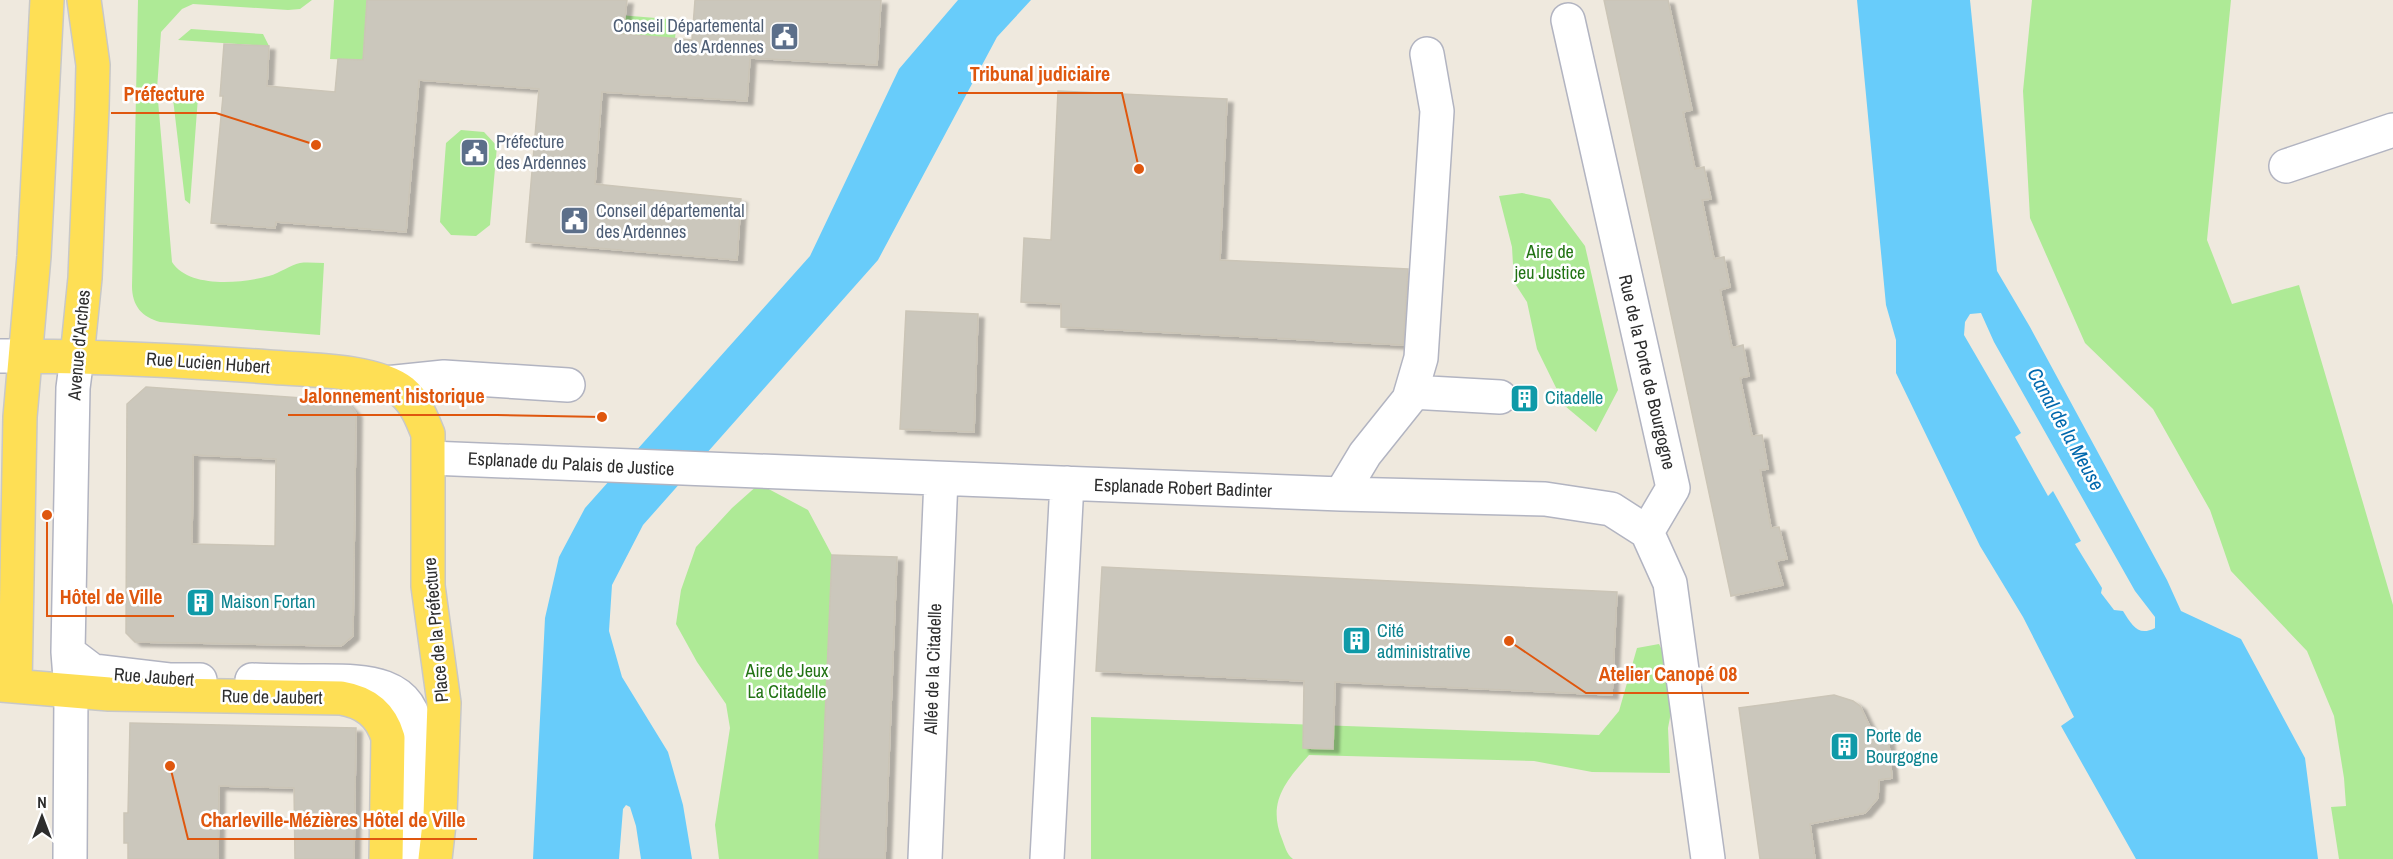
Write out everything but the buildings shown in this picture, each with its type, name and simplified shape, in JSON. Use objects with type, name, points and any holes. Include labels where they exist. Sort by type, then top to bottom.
[{"type":"main road","points":[[8,685],[20,417],[14,356],[47,0]]},
{"type":"main road","name":"Avenue d'Arches","points":[[77,357],[85,278],[93,65],[84,0]]},
{"type":"main road","name":"Rue Lucien Hubert","points":[[14,356],[169,359],[347,373],[386,383]]},
{"type":"main road","name":"Place de la Préfecture","points":[[386,383],[403,392],[419,411],[428,434],[430,458],[428,586],[444,703],[440,815],[435,859]]},
{"type":"main road","name":"Rue de Jaubert","points":[[8,685],[109,694],[356,700],[377,715],[385,727],[388,738],[386,859]]},
{"type":"street","name":"Rue de la Porte de Bourgogne","points":[[1568,21],[1673,488],[1647,532]]},
{"type":"street","points":[[1341,494],[1365,454],[1408,399],[1421,358],[1437,111],[1427,54]]},
{"type":"street","points":[[2286,166],[2393,130]]},
{"type":"street","name":"Avenue d'Arches","points":[[70,859],[71,691],[68,652],[73,388],[77,357]]},
{"type":"street","name":"Rue Lucien Hubert","points":[[386,383],[444,377],[568,385]]},
{"type":"street","points":[[1411,392],[1500,397]]},
{"type":"street","name":"Esplanade du Palais de Justice","points":[[430,458],[711,471]]},
{"type":"street","name":"Esplanade Robert Badinter","points":[[711,471],[1341,494],[1545,499],[1611,509],[1647,532]]},
{"type":"street","name":"Allée de la Citadelle","points":[[925,859],[941,479]]},
{"type":"street","points":[[1047,859],[1067,483]]},
{"type":"street","points":[[1647,532],[1670,583],[1708,859]]},
{"type":"street","name":"Rue Jaubert","points":[[68,652],[93,671],[109,675],[169,680],[366,681],[395,692],[408,705],[415,722],[409,859]]},
{"type":"green space","points":[[138,0],[312,0],[300,9],[288,10],[193,4],[182,9],[161,32],[157,89],[172,262],[180,271],[191,277],[217,282],[258,279],[300,263],[324,263],[320,335],[160,322],[143,314],[136,305],[132,286]]},
{"type":"green space","points":[[334,0],[367,0],[363,60],[330,59]]},
{"type":"green space","points":[[2032,0],[2231,0],[2207,240],[2232,304],[2299,285],[2393,605],[2393,859],[2339,859],[2331,807],[2346,806],[2344,778],[2334,716],[2307,651],[2231,571],[2210,510],[2153,409],[2085,343],[2030,218],[2023,91]]},
{"type":"green space","points":[[607,14],[668,19],[671,26],[676,27],[675,39],[605,32]]},
{"type":"green space","points":[[191,29],[263,34],[269,46],[178,40]]},
{"type":"green space","points":[[176,96],[198,97],[190,204],[185,200],[173,99]]},
{"type":"green space","points":[[461,130],[484,132],[497,146],[490,225],[476,236],[451,235],[440,222],[446,143]]},
{"type":"green space","name":"Aire de jeu Justice","points":[[1522,193],[1550,199],[1585,246],[1618,390],[1596,432],[1565,406],[1537,349],[1527,302],[1514,282],[1512,247],[1499,196]]},
{"type":"green space","name":"Aire de Jeux La Citadelle","points":[[759,484],[808,510],[832,555],[819,859],[719,859],[715,825],[730,728],[726,704],[697,662],[676,624],[681,590],[696,547],[732,508]]},
{"type":"green space","points":[[1659,644],[1677,680],[1668,728],[1670,773],[1592,772],[1534,761],[1309,755],[1286,783],[1278,803],[1278,826],[1286,850],[1293,859],[1091,859],[1091,717],[1599,735],[1619,711],[1637,648]]},
{"type":"water","points":[[958,0],[1031,0],[997,37],[878,260],[643,525],[612,585],[609,631],[622,677],[668,752],[683,805],[692,859],[641,859],[636,826],[630,807],[626,805],[623,809],[619,859],[533,859],[545,618],[559,557],[585,508],[810,256],[899,69]]},
{"type":"water","name":"Canal de la Meuse","points":[[1857,0],[1970,0],[1997,271],[2030,327],[2167,580],[2181,611],[2241,639],[2305,758],[2318,859],[2136,859],[2061,726],[2074,717],[2023,617],[1980,546],[1896,373],[1896,340],[1886,305]],"holes":[[[1981,313],[1994,342],[2135,591],[2155,617],[2155,628],[2144,631],[2136,628],[2123,611],[2114,610],[2101,593],[2102,588],[2075,544],[2081,541],[2053,491],[2048,496],[2015,437],[2021,433],[1964,335],[1965,322],[1970,314]]]},
{"type":"place","name":"Conseil Départemental des Ardennes","points":[[785,36]]},
{"type":"place","name":"Préfecture","points":[[316,145]]},
{"type":"place","name":"Préfecture des Ardennes","points":[[475,152]]},
{"type":"place","name":"Tribunal judiciaire","points":[[1139,169]]},
{"type":"place","name":"Conseil départemental des Ardennes","points":[[575,221]]},
{"type":"place","name":"Citadelle","points":[[1524,398]]},
{"type":"place","name":"Jalonnement historique","points":[[602,417]]},
{"type":"place","name":"Hôtel de Ville","points":[[47,515]]},
{"type":"place","name":"Maison Fortan","points":[[200,602]]},
{"type":"place","name":"Cité administrative","points":[[1356,641]]},
{"type":"place","name":"Atelier Canopé 08","points":[[1509,641]]},
{"type":"place","name":"Porte de Bourgogne","points":[[1845,746]]},
{"type":"place","name":"Charleville-Mézières Hôtel de Ville","points":[[170,766]]}]
